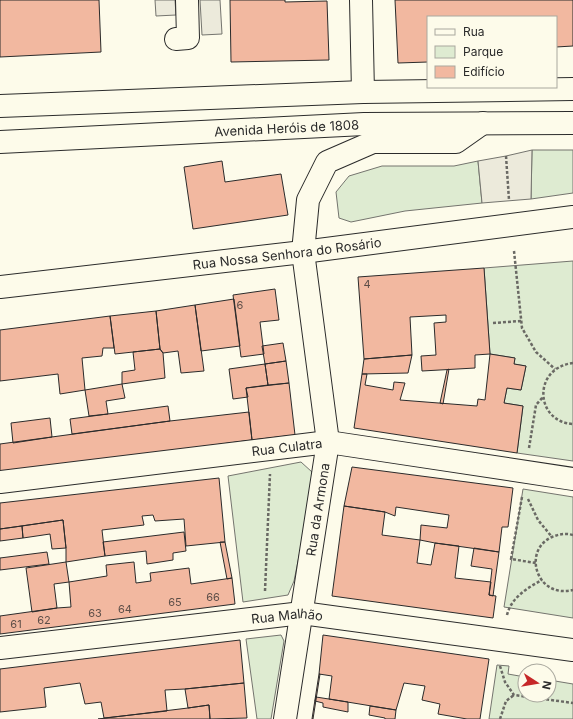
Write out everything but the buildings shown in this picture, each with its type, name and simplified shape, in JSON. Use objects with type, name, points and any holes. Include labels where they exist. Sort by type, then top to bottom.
[{"type":"street","points":[[176,39],[188,38],[187,0]]},
{"type":"street","points":[[362,0],[363,92]]},
{"type":"street","points":[[0,106],[363,92],[573,89]]},
{"type":"street","name":"Rua da Armona","points":[[286,719],[328,442],[303,252],[308,200],[328,162],[374,142],[456,142],[483,123]]},
{"type":"street","name":"Avenida Heróis de 1808","points":[[0,142],[364,124],[573,123]]},
{"type":"street","name":"Rua Nossa Senhora do Rosário","points":[[0,287],[303,252],[573,217]]},
{"type":"street","name":"Rua Culatra","points":[[0,482],[328,442],[573,479]]},
{"type":"street","name":"Rua Malhão","points":[[0,648],[302,613],[573,650]]},
{"type":"path","points":[[506,156],[511,225],[522,328],[536,352],[556,369]]},
{"type":"path","points":[[493,323],[521,320]]},
{"type":"path","points":[[573,363],[565,364],[556,369],[548,377],[544,387],[543,397],[546,407],[551,415],[558,421],[573,424]]},
{"type":"path","points":[[264,617],[272,449]]},
{"type":"path","points":[[522,496],[511,559],[536,563]]},
{"type":"path","points":[[573,535],[557,535],[548,539],[542,545],[537,554],[536,563],[537,572],[549,587],[558,590],[573,590]]},
{"type":"path","points":[[514,695],[505,682],[500,665],[501,640],[509,608],[518,595],[542,580]]},
{"type":"path","points":[[500,719],[506,701],[514,695],[573,703]]},
{"type":"green space","points":[[532,150],[573,150],[573,193],[531,199]]},
{"type":"green space","points":[[478,161],[482,203],[405,211],[351,222],[339,218],[336,192],[349,176],[382,166],[454,166]]},
{"type":"green space","points":[[573,261],[573,461],[517,453],[523,406],[504,403],[507,388],[521,390],[526,366],[514,364],[515,358],[490,354],[484,268]]},
{"type":"green space","points":[[301,462],[312,472],[314,482],[294,581],[288,595],[243,602],[228,476]]},
{"type":"green space","points":[[523,489],[573,497],[573,618],[504,607]]},
{"type":"green space","points":[[281,635],[284,641],[271,719],[257,719],[246,639]]},
{"type":"green space","points":[[497,665],[509,666],[508,674],[517,676],[517,703],[557,703],[557,681],[573,684],[573,719],[489,719]]},
{"type":"shaded area","points":[[155,0],[175,0],[176,15],[156,16]]},
{"type":"shaded area","points":[[200,0],[220,0],[222,34],[202,35]]},
{"type":"shaded area","points":[[532,150],[531,199],[482,203],[478,161]]}]
